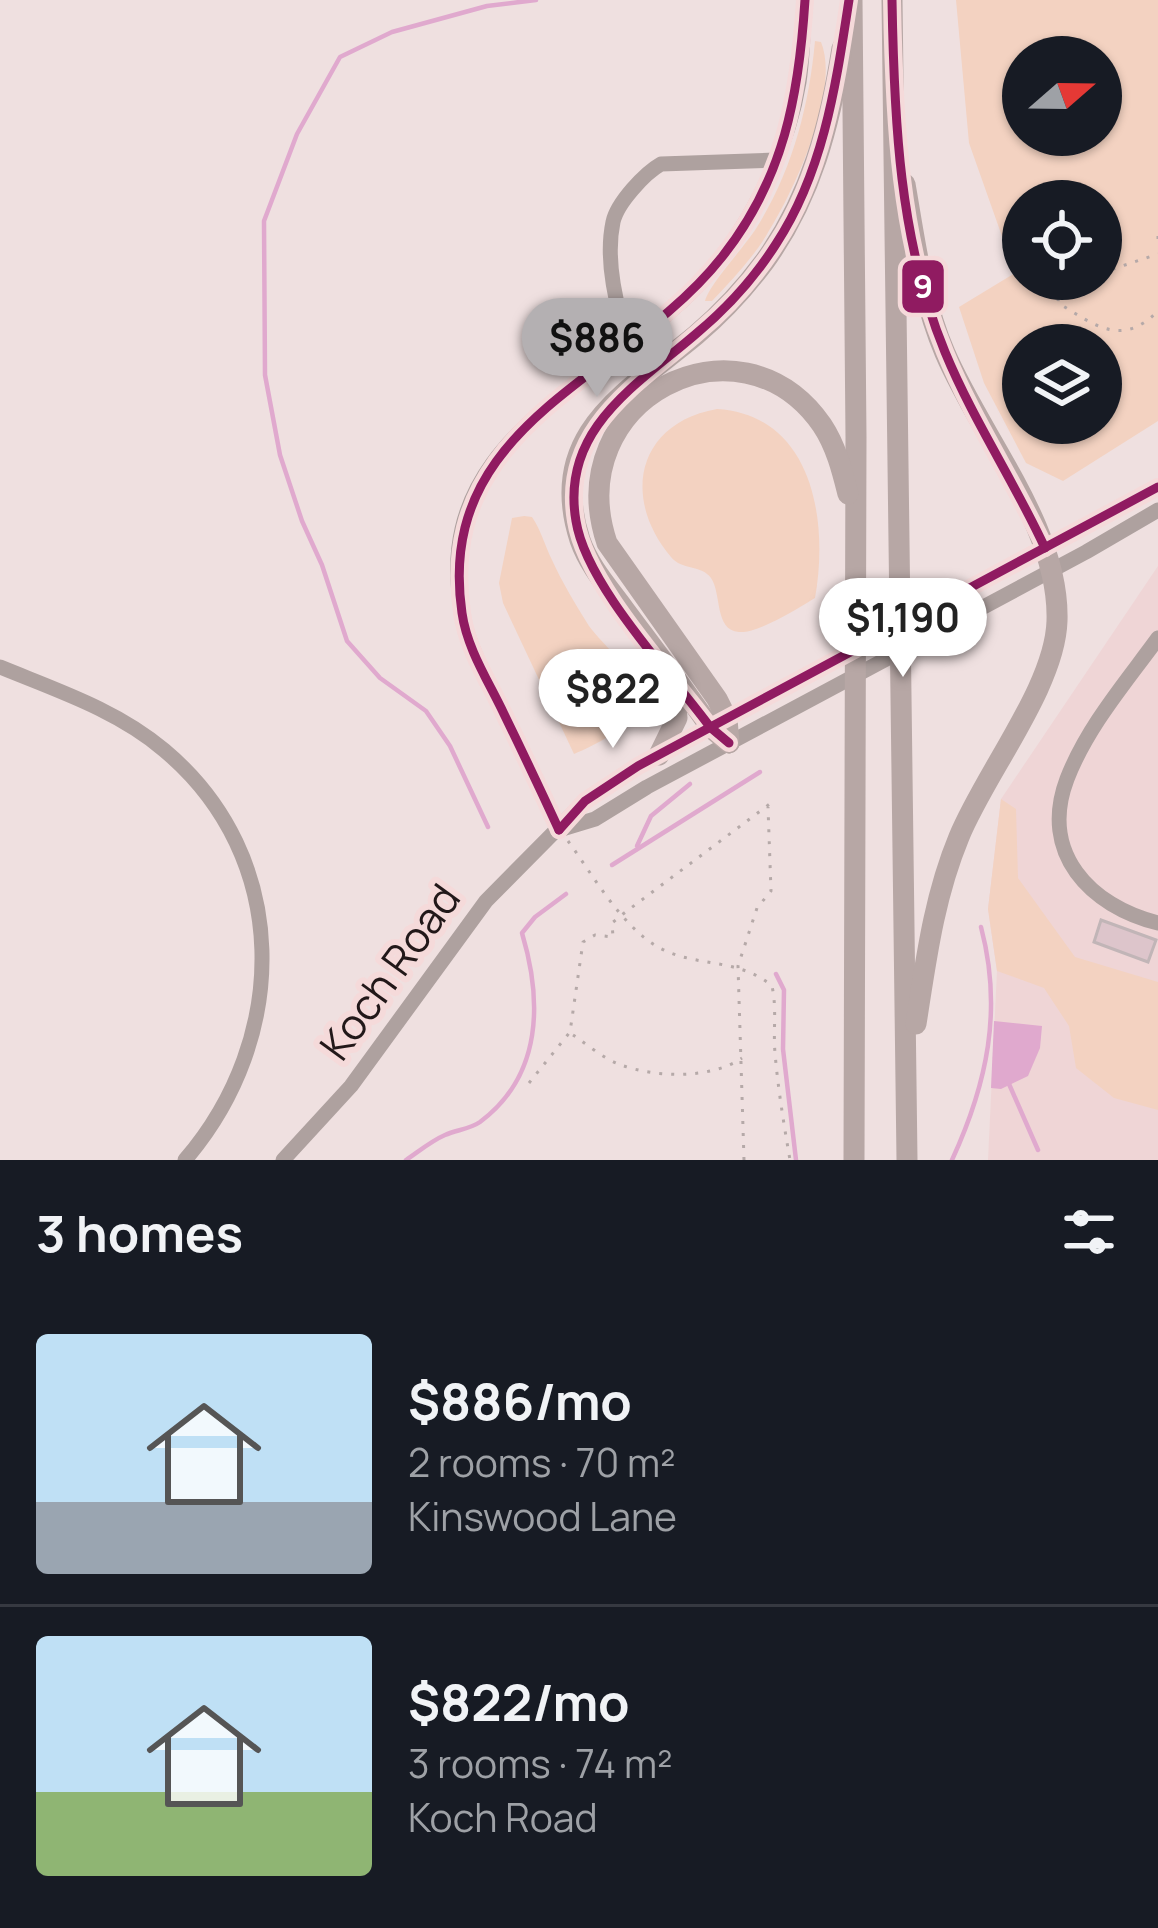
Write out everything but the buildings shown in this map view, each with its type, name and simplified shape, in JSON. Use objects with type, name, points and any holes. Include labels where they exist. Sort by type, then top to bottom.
[{"type":"highway","points":[[851,0],[856,524],[854,1160]]},
{"type":"highway","points":[[729,743],[719,723],[672,674],[590,562],[581,544],[573,500],[580,458],[595,422],[610,403],[726,307],[778,241],[805,192],[822,145],[851,0]]},
{"type":"highway","points":[[892,0],[908,1160]]},
{"type":"highway","points":[[893,107],[918,262],[933,322],[958,381],[1045,548],[1057,619],[1052,652],[949,862],[928,939],[906,1084]]},
{"type":"highway","points":[[719,723],[717,699],[608,543],[602,526],[598,483],[619,425],[646,398],[678,380],[734,372],[770,382],[799,400],[822,426],[839,460],[856,524]]},
{"type":"highway","points":[[659,755],[677,718],[672,674]]},
{"type":"street","points":[[559,830],[481,667],[463,616],[458,574],[464,529],[480,481],[503,446],[630,344],[720,260],[752,210],[790,122],[800,78],[805,0]]},
{"type":"street","points":[[630,344],[616,304],[615,215],[662,164],[775,160]]},
{"type":"street","name":"Koch Road","points":[[283,1160],[351,1087],[486,901],[585,801],[659,755],[1158,487]]},
{"type":"street","name":"Koch Road","points":[[559,830],[595,819],[1158,510]]},
{"type":"street","points":[[1158,638],[1083,746],[1066,782],[1061,829],[1075,873],[1090,891],[1115,907],[1158,922]]},
{"type":"street","points":[[0,667],[100,710],[163,749],[210,800],[246,869],[262,945],[256,1029],[227,1104],[185,1160]]},
{"type":"path","points":[[1158,236],[1158,244]]},
{"type":"path","points":[[1122,266],[1158,254]]},
{"type":"path","points":[[1058,300],[1098,326],[1123,333],[1148,322],[1158,311]]},
{"type":"path","points":[[529,1083],[570,1032],[584,942],[595,935],[613,937],[613,922],[776,800]]},
{"type":"path","points":[[744,1160],[738,966],[757,908],[771,891],[768,805]]},
{"type":"path","points":[[559,830],[623,914],[659,948],[738,966],[772,986],[778,1086],[790,1160]]},
{"type":"path","points":[[570,1032],[608,1059],[647,1070],[706,1073],[743,1057]]},
{"type":"shaded area","points":[[956,0],[1158,0],[1158,421],[1122,444],[1122,324],[1002,324],[1002,417],[984,383],[959,307],[1002,281],[1002,300],[1122,300],[1122,180],[1002,180],[1002,236],[969,143]]},
{"type":"shaded area","points":[[815,41],[821,42],[825,87],[801,169],[760,245],[712,301],[705,301],[757,227],[780,184],[803,114]]},
{"type":"shaded area","points":[[717,409],[749,416],[775,430],[794,451],[815,506],[819,568],[815,598],[747,632],[726,625],[707,574],[671,557],[655,534],[642,488],[654,446],[669,430]]},
{"type":"shaded area","points":[[1016,444],[1122,444],[1063,481],[1026,463]]},
{"type":"shaded area","points":[[532,517],[579,610],[628,672],[638,693],[639,704],[631,720],[574,754],[503,603],[499,583],[512,518]]},
{"type":"shaded area","points":[[1158,566],[1158,1160],[988,1160],[997,971],[988,909],[1001,799]]},
{"type":"shaded area","points":[[1001,799],[1016,809],[1018,878],[1075,957],[1158,982],[1158,1110],[1114,1098],[1076,1068],[1069,1026],[1044,988],[997,971],[988,909]]},
{"type":"shaded area","points":[[994,1021],[1042,1026],[1040,1048],[1028,1076],[1001,1089],[991,1088]]},
{"type":"waterway","points":[[488,827],[450,746],[426,711],[380,678],[347,641],[302,521],[280,455],[265,375],[264,221],[297,134],[340,57],[392,32],[487,6],[536,0]]},
{"type":"waterway","points":[[612,865],[760,772]]},
{"type":"waterway","points":[[637,846],[651,816],[690,784]]},
{"type":"waterway","points":[[406,1160],[440,1137],[480,1122],[516,1082],[526,1059],[534,1010],[522,933],[566,894]]},
{"type":"waterway","points":[[952,1160],[974,1103],[988,1046],[991,988],[981,927]]},
{"type":"waterway","points":[[776,974],[784,990],[783,1049],[796,1160]]},
{"type":"waterway","points":[[1009,1084],[1038,1150]]},
{"type":"transit line","name":"9","points":[[559,830],[479,665],[462,613],[461,548],[477,494],[506,448],[545,409],[682,300],[743,227],[784,135],[798,69],[805,0]]},
{"type":"transit line","name":"9","points":[[729,743],[710,727],[653,655],[596,573],[576,521],[574,489],[591,435],[608,412],[730,303],[768,256],[792,216],[826,126],[849,0]]},
{"type":"transit line","name":"9","points":[[892,0],[902,179],[930,310],[956,377],[1045,548]]},
{"type":"transit line","name":"9","points":[[559,830],[585,801],[638,766],[1158,487]]}]
